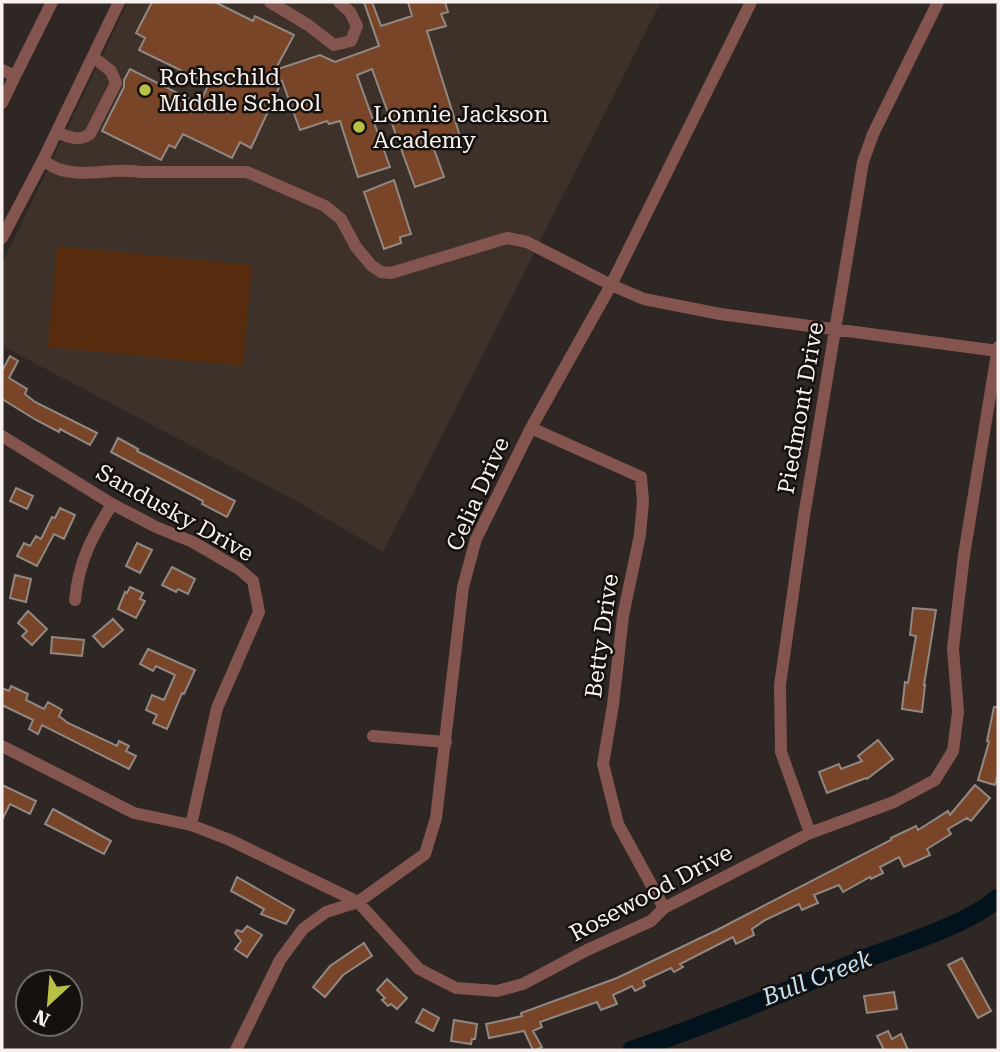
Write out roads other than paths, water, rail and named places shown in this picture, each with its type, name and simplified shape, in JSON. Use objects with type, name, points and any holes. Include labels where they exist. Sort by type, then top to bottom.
[{"type":"street","points":[[2,103],[51,2]]},
{"type":"street","points":[[2,239],[119,2]]},
{"type":"street","points":[[270,2],[308,25],[334,45],[351,41],[357,26],[350,12],[339,2]]},
{"type":"street","name":"Celia Drive","points":[[236,1050],[280,960],[303,929],[326,912],[358,902],[425,854],[436,818],[463,587],[475,539],[531,428],[611,285],[751,2]]},
{"type":"street","name":"Piedmont Drive","points":[[810,833],[781,752],[780,685],[804,516],[863,162],[873,134],[938,2]]},
{"type":"street","points":[[57,132],[73,139],[83,139],[90,134],[116,83],[111,71],[93,57]]},
{"type":"street","points":[[2,70],[15,76]]},
{"type":"street","points":[[43,160],[58,169],[87,172],[247,172],[325,206],[341,219],[356,247],[372,266],[381,272],[391,273],[507,238],[527,243],[645,299],[720,314],[998,349]]},
{"type":"street","name":"Rosewood Drive","points":[[2,746],[134,813],[191,825],[230,840],[358,902],[419,969],[456,988],[497,990],[523,984],[587,950],[651,921],[664,908],[810,833],[894,802],[935,780],[953,751],[958,712],[953,648],[964,555],[998,349]]},
{"type":"street","name":"Betty Drive","points":[[531,428],[641,477],[643,501],[640,535],[623,616],[603,764],[618,824],[664,908]]},
{"type":"street","name":"Sandusky Drive","points":[[2,436],[112,504],[156,527],[193,542],[239,569],[253,581],[259,612],[217,708],[191,825]]},
{"type":"street","points":[[75,600],[77,576],[88,545],[112,504]]},
{"type":"street","points":[[373,736],[446,743]]},
{"type":"waterway","name":"Bull Creek","points":[[632,1050],[723,1017],[938,931],[987,907],[998,898]]},
{"type":"place","name":"Rothschild Middle School","points":[[145,90]]},
{"type":"place","name":"Lonnie Jackson Academy","points":[[359,127]]}]
